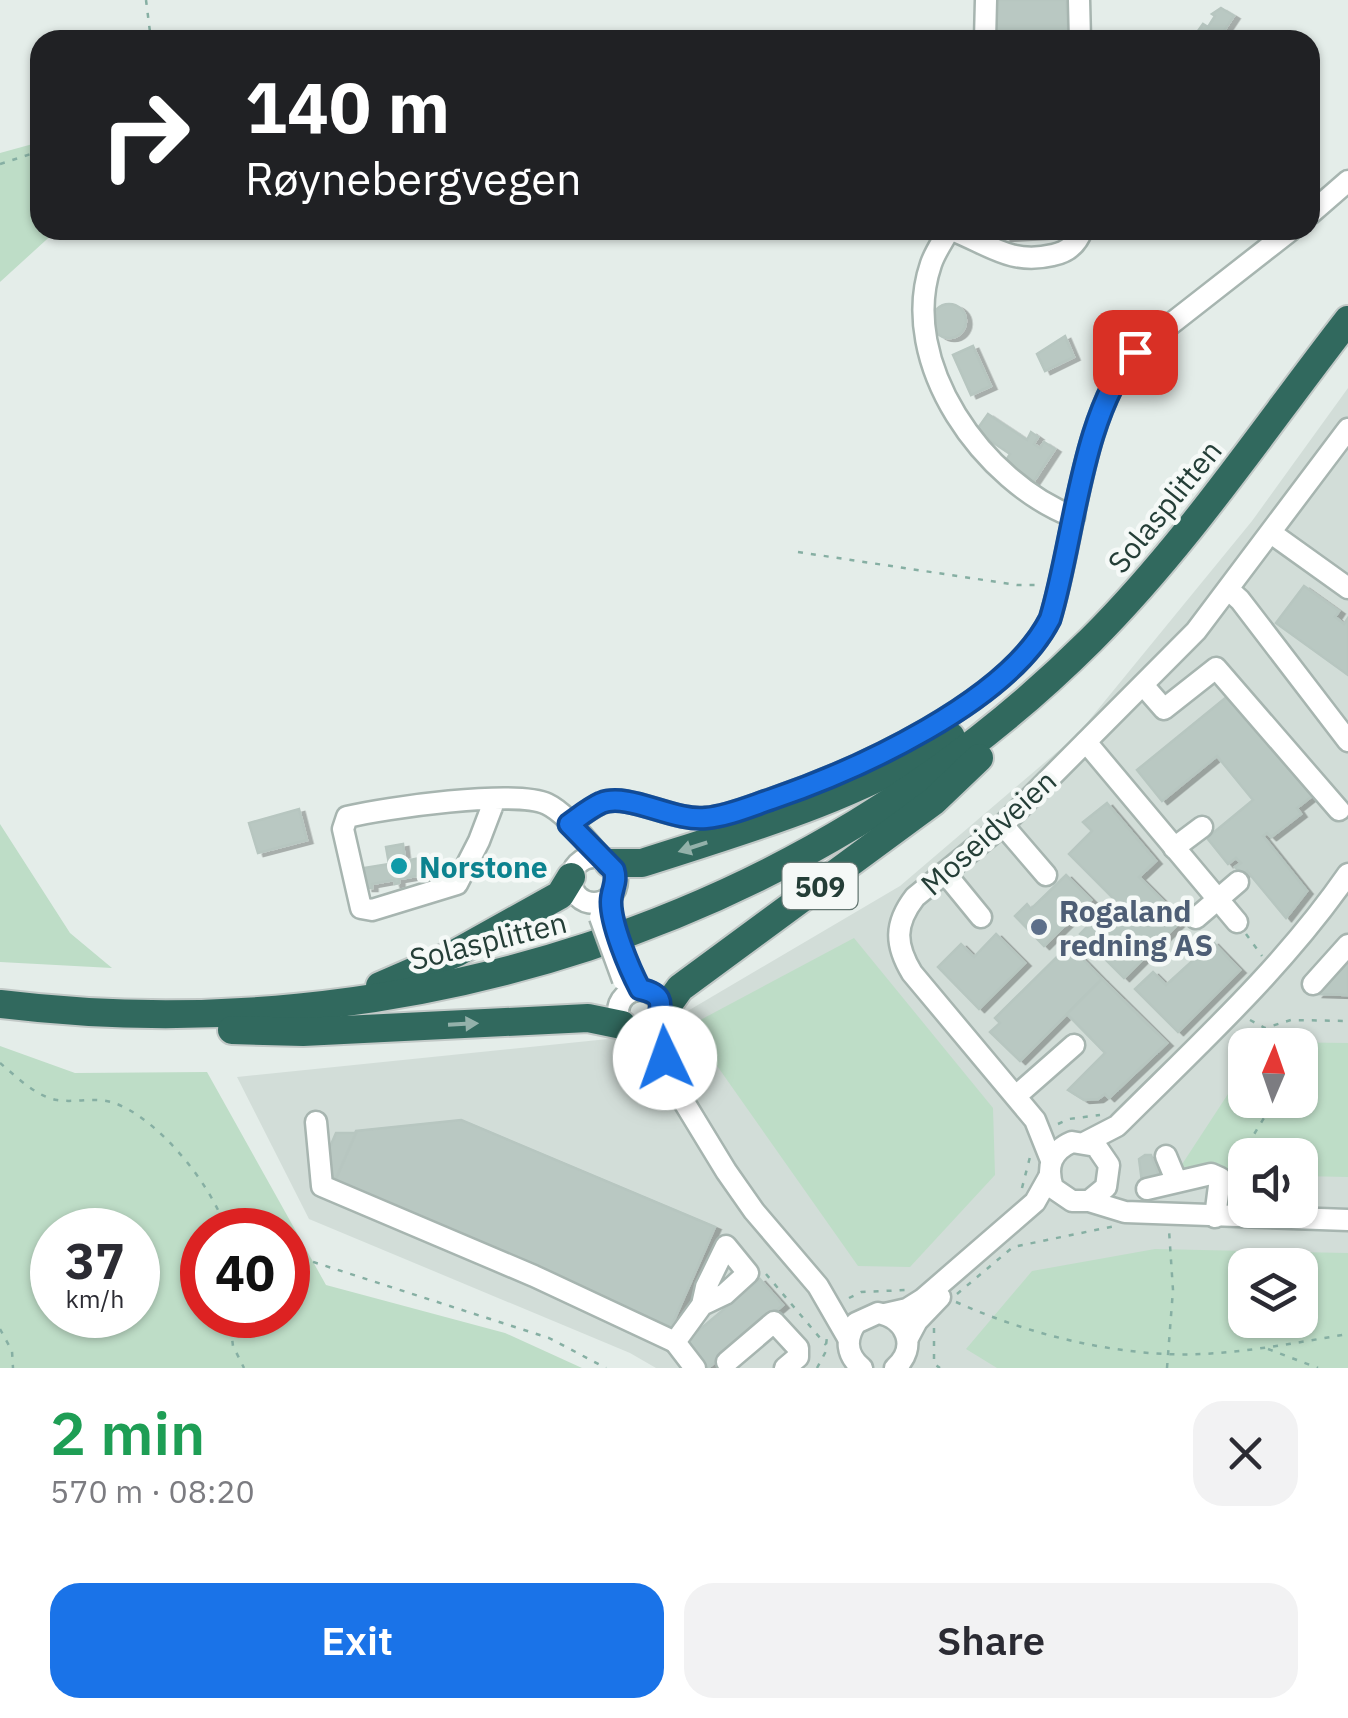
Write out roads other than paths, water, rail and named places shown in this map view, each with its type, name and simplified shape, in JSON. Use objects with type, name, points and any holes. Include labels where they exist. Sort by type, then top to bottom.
[{"type":"highway","name":"Solasplitten","points":[[0,1004],[228,1022],[462,983],[603,943],[704,904],[804,854],[908,790],[998,721],[1088,643],[1172,550],[1348,320]]},
{"type":"highway","name":"Solasplitten","points":[[0,1014],[95,1026],[346,1019],[435,1003],[606,956],[708,917],[811,868],[873,831],[978,758],[1053,695],[1135,616],[1235,496],[1348,346]]},
{"type":"highway","name":"509","points":[[606,861],[642,863],[866,785],[912,763],[1088,643]]},
{"type":"highway","name":"509","points":[[660,1019],[680,988],[920,812],[978,758]]},
{"type":"highway","name":"509","points":[[228,1022],[409,976],[560,895],[572,874]]},
{"type":"highway","name":"509","points":[[228,1022],[303,1032],[588,1018],[629,1000]]},
{"type":"street","points":[[985,30],[986,0]]},
{"type":"street","points":[[1079,0],[1080,30]]},
{"type":"street","points":[[1320,205],[1348,181]]},
{"type":"street","points":[[945,240],[931,263],[924,300],[925,342],[954,413],[972,442],[999,471],[1054,510],[1074,517]]},
{"type":"street","points":[[973,240],[1003,254],[1030,260],[1062,253],[1079,240]]},
{"type":"street","points":[[569,824],[601,803],[617,801],[684,818],[720,816],[812,785],[879,756],[948,715],[1026,654],[1050,619],[1094,435],[1126,363],[1279,240]]},
{"type":"street","name":"Moseidveien","points":[[1036,1130],[1016,1096],[912,973],[899,947],[903,912],[915,897],[1003,824],[1196,631],[1348,429]]},
{"type":"street","points":[[1271,534],[1348,588]]},
{"type":"street","points":[[1229,590],[1348,740]]},
{"type":"street","points":[[1143,685],[1164,709],[1216,668],[1339,810]]},
{"type":"street","points":[[1086,742],[1237,922]]},
{"type":"street","points":[[495,799],[457,884],[372,910],[361,908],[343,829],[347,817],[375,810],[513,797],[547,804],[606,861],[617,878],[604,906],[629,1000],[700,1130],[754,1211],[818,1286],[844,1303],[900,1323],[923,1368]]},
{"type":"street","points":[[569,824],[575,894],[604,906]]},
{"type":"street","points":[[1003,824],[1046,875]]},
{"type":"street","points":[[1174,848],[1202,827]]},
{"type":"street","points":[[572,874],[584,859],[606,861]]},
{"type":"street","points":[[945,873],[981,917]]},
{"type":"street","points":[[845,1352],[856,1323],[906,1309],[922,1299],[1034,1202],[1056,1152],[1117,1126],[1275,968],[1348,874]]},
{"type":"street","points":[[1196,918],[1238,882]]},
{"type":"street","points":[[894,1368],[929,1306],[1042,1210],[1098,1196],[1124,1130],[1282,973],[1348,890]]},
{"type":"street","points":[[1314,984],[1348,944]]},
{"type":"street","points":[[629,1000],[658,998],[665,1058],[700,1130]]},
{"type":"street","points":[[629,1000],[646,1033],[660,1019]]},
{"type":"street","points":[[1016,1096],[1074,1045]]},
{"type":"street","points":[[316,1122],[322,1186],[534,1276],[675,1342],[695,1368]]},
{"type":"street","points":[[1036,1130],[1096,1146],[1130,1202],[1164,1216]]},
{"type":"street","points":[[1036,1130],[1054,1188],[1080,1201],[1164,1216],[1348,1220]]},
{"type":"street","points":[[1166,1156],[1176,1180]]},
{"type":"street","points":[[1147,1190],[1211,1174],[1220,1178],[1215,1217]]},
{"type":"street","points":[[675,1342],[702,1305],[706,1287],[726,1246],[748,1273],[725,1294],[702,1305]]},
{"type":"street","points":[[818,1286],[845,1352]]},
{"type":"street","points":[[727,1362],[774,1322],[798,1348],[798,1357],[785,1368]]},
{"type":"place","name":"Norstone","points":[[399,866]]},
{"type":"place","name":"Rogaland redning AS","points":[[1039,927]]}]
